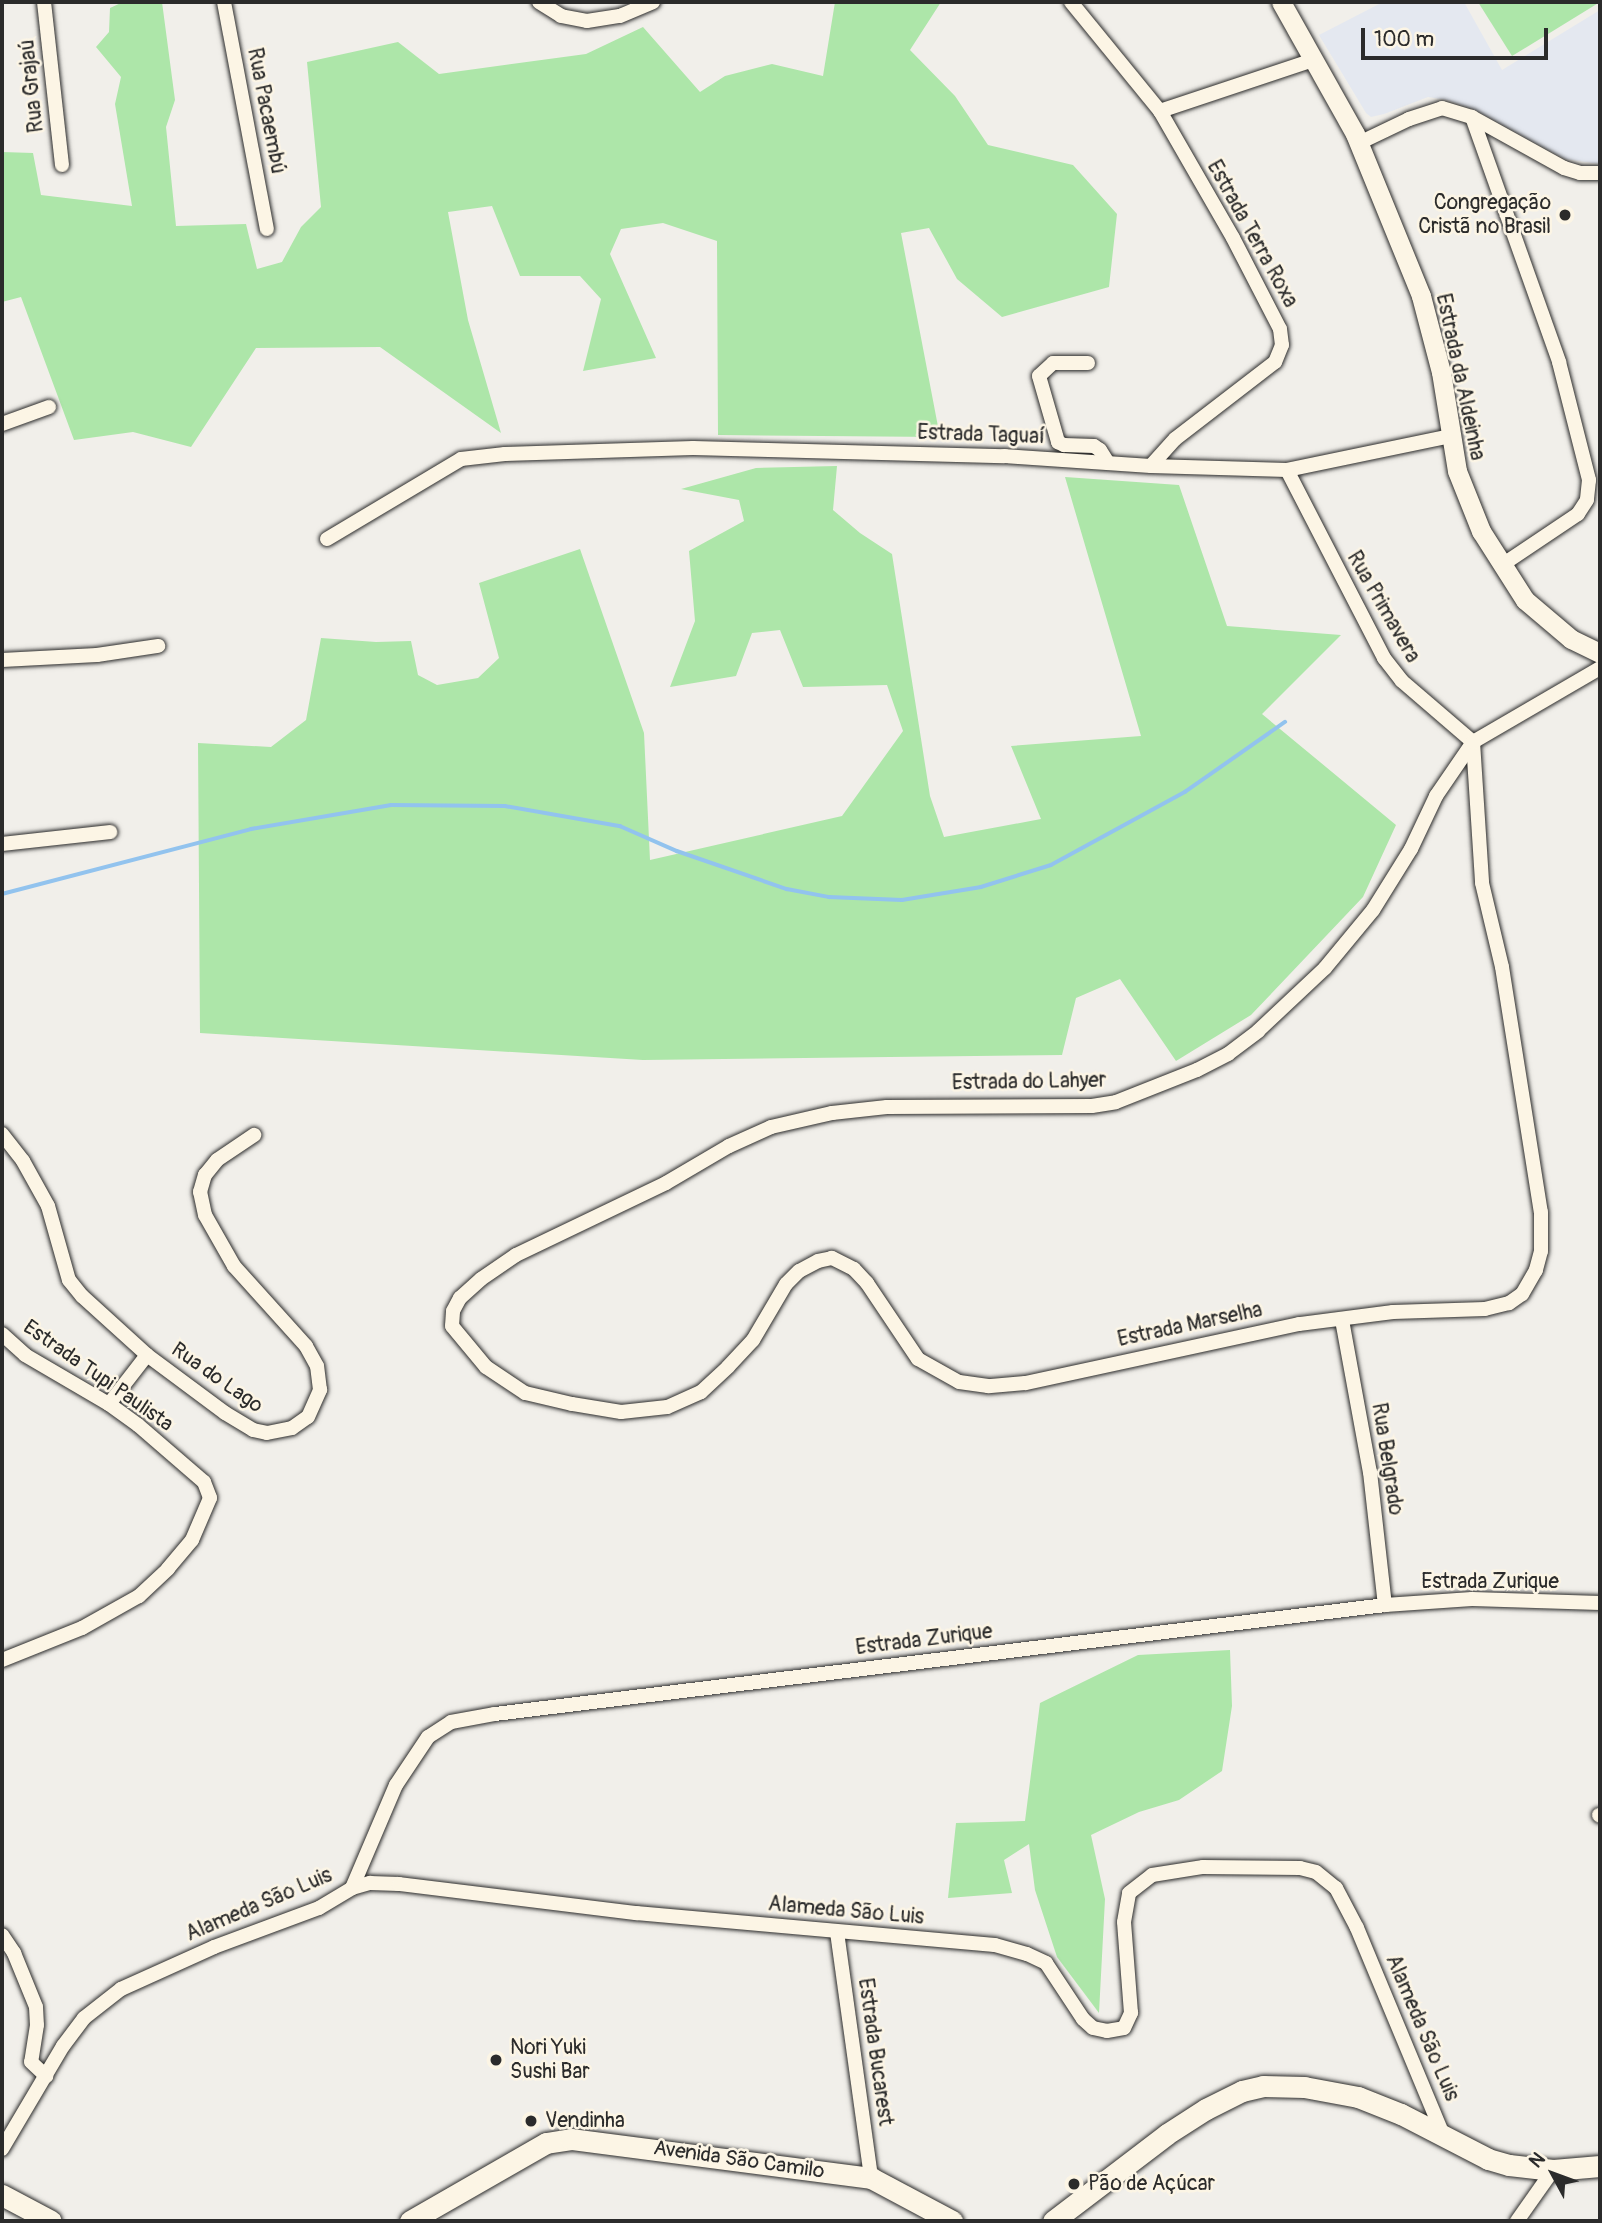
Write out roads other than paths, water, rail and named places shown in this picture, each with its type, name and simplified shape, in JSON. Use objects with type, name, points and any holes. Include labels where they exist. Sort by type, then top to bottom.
[{"type":"main road","points":[[1053,2221],[1187,2121],[1242,2091],[1263,2086],[1284,2085],[1344,2093],[1401,2114],[1488,2159],[1553,2171],[1600,2166]]},
{"type":"main road","name":"Avenida São Camilo","points":[[410,2221],[556,2140],[608,2142],[870,2178],[952,2221]]},
{"type":"main road","points":[[2,2195],[51,2221]]},
{"type":"street","name":"Rua Grajaú","points":[[44,2],[62,165]]},
{"type":"street","name":"Rua Pacaembú","points":[[223,2],[267,229]]},
{"type":"street","points":[[539,2],[561,16],[587,21],[620,16],[653,2]]},
{"type":"street","name":"Estrada Terra Roxa","points":[[1072,2],[1160,111],[1273,315],[1282,345],[1275,362],[1175,439],[1151,466]]},
{"type":"street","name":"Estrada da Aldeinha","points":[[1281,2],[1359,144],[1421,296],[1441,372],[1457,471],[1481,531],[1516,589],[1533,608],[1571,639],[1600,653]]},
{"type":"street","points":[[1160,111],[1312,61]]},
{"type":"street","points":[[1359,144],[1428,111],[1453,110],[1472,117],[1564,168],[1580,173],[1600,173]]},
{"type":"street","points":[[1472,117],[1559,362],[1589,480],[1587,500],[1578,514],[1502,565]]},
{"type":"street","points":[[1088,363],[1053,363],[1039,376],[1058,442],[1094,446],[1108,463]]},
{"type":"street","points":[[2,424],[49,407]]},
{"type":"street","name":"Estrada Taguaí","points":[[327,540],[461,459],[505,454],[693,447],[1004,456],[1151,466],[1287,470],[1451,436]]},
{"type":"street","name":"Rua Primavera","points":[[1287,470],[1384,658],[1402,681],[1473,742]]},
{"type":"street","points":[[2,660],[97,655],[158,646]]},
{"type":"street","name":"Estrada do Lahyer","points":[[452,1326],[453,1311],[460,1298],[516,1255],[666,1183],[729,1146],[771,1127],[832,1113],[887,1107],[1104,1104],[1197,1070],[1228,1054],[1258,1031],[1325,968],[1373,910],[1411,849],[1436,796],[1473,742],[1600,668]]},
{"type":"street","name":"Estrada Marselha","points":[[452,1326],[486,1367],[525,1393],[621,1412],[667,1407],[701,1392],[753,1340],[786,1284],[799,1271],[818,1261],[832,1258],[854,1269],[867,1283],[918,1359],[959,1382],[988,1386],[1025,1383],[1275,1329],[1393,1312],[1475,1310],[1509,1303],[1522,1294],[1532,1281],[1541,1251],[1541,1212],[1502,967],[1482,883],[1473,742]]},
{"type":"street","points":[[2,844],[110,832]]},
{"type":"street","name":"Rua do Lago","points":[[2,1134],[23,1161],[48,1206],[69,1280],[82,1296],[147,1355],[237,1422],[267,1433],[292,1428],[308,1417],[317,1402],[320,1380],[306,1346],[234,1266],[205,1215],[200,1192],[205,1175],[217,1160],[254,1135]]},
{"type":"street","name":"Rua Belgrado","points":[[1342,1320],[1370,1472],[1385,1605]]},
{"type":"street","name":"Estrada Tupi Paulista","points":[[2,1334],[25,1355],[109,1404],[204,1482],[210,1497],[192,1540],[168,1569],[139,1596],[82,1628],[2,1660]]},
{"type":"street","points":[[109,1404],[147,1355]]},
{"type":"street","name":"Estrada Zurique","points":[[352,1888],[396,1785],[428,1737],[451,1722],[495,1714],[1385,1605],[1472,1599],[1600,1603]]},
{"type":"street","name":"Alameda São Luis","points":[[2,2149],[84,2018],[121,1989],[214,1947],[318,1908],[352,1888],[380,1882],[623,1911],[995,1945],[1027,1954],[1050,1967],[1072,2005],[1090,2026],[1118,2031],[1128,2024],[1131,2013],[1124,1922],[1126,1900],[1133,1888],[1152,1875],[1176,1869],[1286,1867],[1312,1870],[1336,1888],[1345,1903],[1421,2075],[1445,2138]]},
{"type":"street","name":"Estrada Bucarest","points":[[837,1932],[870,2178]]},
{"type":"street","points":[[2,1935],[13,1953],[36,2007],[37,2025],[31,2062],[46,2077]]},
{"type":"street","points":[[1517,2221],[1553,2171]]},
{"type":"waterway","points":[[2,894],[251,829],[391,805],[505,806],[620,826],[677,851],[787,889],[829,897],[902,900],[981,887],[1051,865],[1185,792],[1285,722]]},
{"type":"place","name":"Congregação Cristã no Brasil","points":[[1565,215]]},
{"type":"place","name":"Nori Yuki Sushi Bar","points":[[496,2060]]},
{"type":"place","name":"Vendinha","points":[[531,2121]]},
{"type":"place","name":"Pão de Açúcar","points":[[1074,2184]]}]
